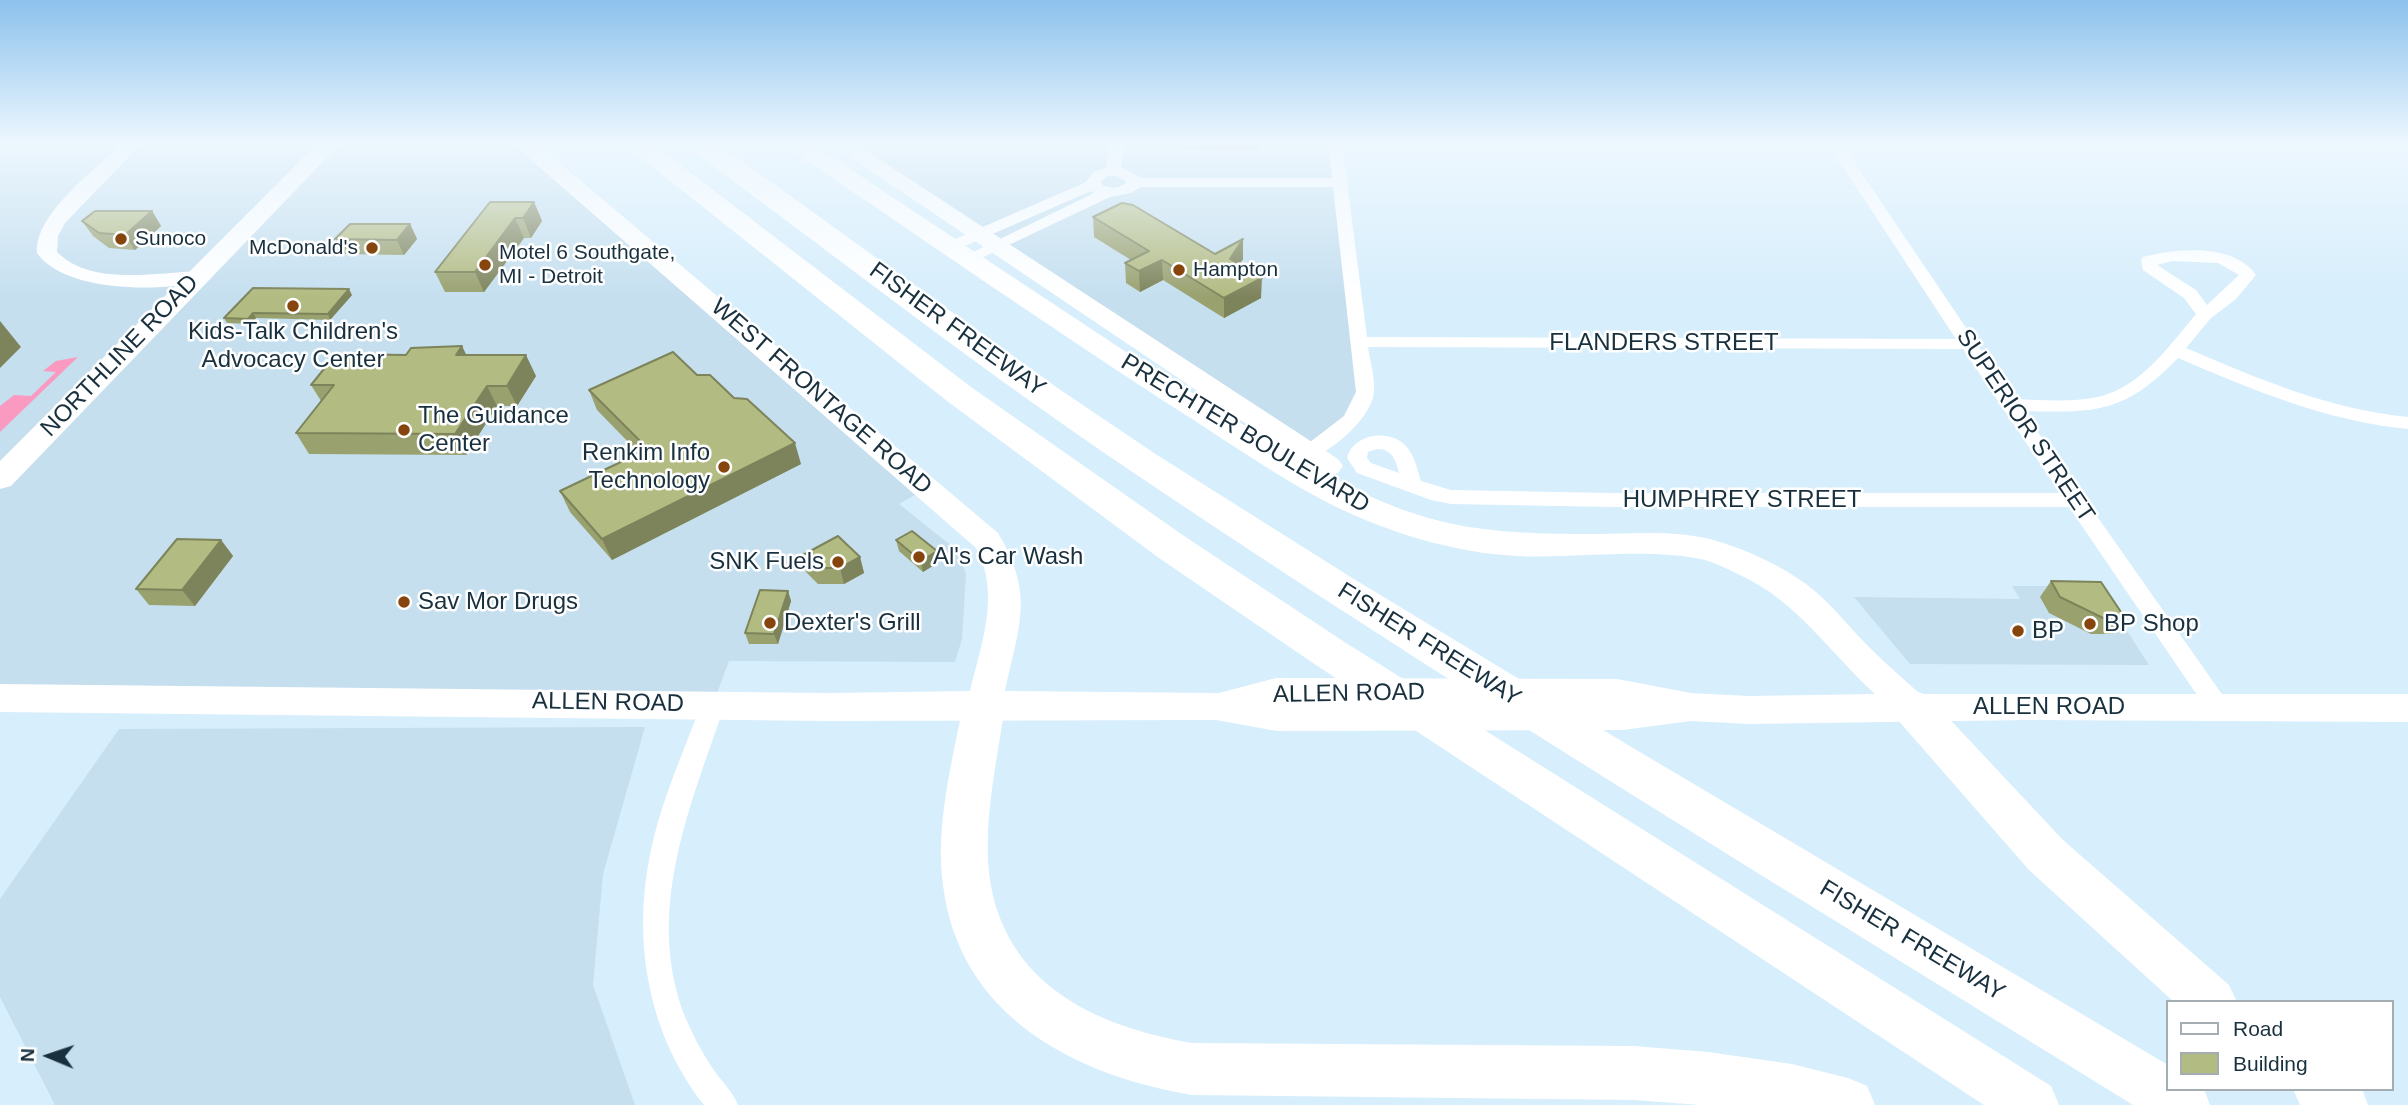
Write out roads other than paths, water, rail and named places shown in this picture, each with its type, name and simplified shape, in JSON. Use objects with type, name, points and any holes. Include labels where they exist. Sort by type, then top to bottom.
[{"type":"highway","name":"FISHER FREEWAY","points":[[703,196],[959,394],[1092,491],[1331,653],[2032,1105]]},
{"type":"highway","name":"FISHER FREEWAY","points":[[772,196],[1090,426],[1335,586],[1612,758],[2183,1105]]},
{"type":"highway","points":[[984,705],[965,853],[967,888],[976,922],[996,960],[1019,991],[1055,1022],[1091,1044],[1140,1061],[1192,1069],[1634,1073],[1708,1079],[1793,1091],[1848,1105]]},
{"type":"highway","points":[[1912,707],[2046,855],[2209,1000]]},
{"type":"highway","points":[[2323,1091],[2341,1105]]},
{"type":"main road","name":"NORTHLINE ROAD","points":[[0,479],[278,196]]},
{"type":"main road","name":"WEST FRONTAGE ROAD","points":[[584,196],[987,541],[1001,564],[1007,591],[984,705]]},
{"type":"main road","name":"PRECHTER BOULEVARD","points":[[902,196],[974,246],[1038,272],[1349,481],[1391,500],[1441,517],[1514,526],[1666,528],[1751,546],[1822,589],[1887,661],[1912,707]]},
{"type":"main road","name":"PRECHTER BOULEVARD","points":[[974,246],[1006,283],[1122,362],[1263,451],[1356,504],[1408,525],[1468,539],[1516,545],[1664,545],[1712,550],[1754,568],[1802,599],[1827,621],[1861,661],[1912,707]]},
{"type":"main road","points":[[1006,283],[1021,274],[1038,272]]},
{"type":"main road","points":[[1063,321],[1088,316],[1090,307]]},
{"type":"main road","points":[[1122,362],[1151,348]]},
{"type":"main road","name":"ALLEN ROAD","points":[[0,698],[830,707],[1216,706],[1277,717],[1623,716],[1691,707],[1749,710],[1912,707],[2408,708]]},
{"type":"street","points":[[82,196],[50,231],[47,240],[47,253],[61,266],[91,276],[128,279],[198,277]]},
{"type":"street","points":[[974,246],[1084,196]]},
{"type":"street","points":[[1308,453],[1349,423],[1363,401],[1364,378],[1341,196]]},
{"type":"street","name":"SUPERIOR STREET","points":[[1870,196],[2009,404],[2218,707]]},
{"type":"street","points":[[2009,404],[2083,404],[2110,399],[2135,388],[2175,350],[2205,314],[2248,275],[2246,270],[2235,263],[2220,258],[2170,257],[2149,260],[2149,267],[2190,294],[2205,314]]},
{"type":"street","name":"FLANDERS STREET","points":[[1359,342],[1969,344]]},
{"type":"street","points":[[2175,350],[2318,408],[2353,417],[2408,424]]},
{"type":"street","name":"HUMPHREY STREET","points":[[1412,485],[1438,495],[1465,497],[1612,500],[2075,499]]},
{"type":"street","points":[[713,704],[667,839],[655,907],[656,939],[664,990],[678,1036],[696,1070],[723,1105]]},
{"type":"place","name":"Sunoco","points":[[121,239]]},
{"type":"place","name":"McDonald's","points":[[372,248]]},
{"type":"place","name":"Motel 6 Southgate, MI - Detroit","points":[[485,265]]},
{"type":"place","name":"Hampton","points":[[1179,270]]},
{"type":"place","name":"Kids-Talk Children's Advocacy Center","points":[[293,306]]},
{"type":"place","name":"The Guidance Center","points":[[404,430]]},
{"type":"place","name":"Renkim Info Technology","points":[[724,467]]},
{"type":"place","name":"Al's Car Wash","points":[[919,557]]},
{"type":"place","name":"SNK Fuels","points":[[838,562]]},
{"type":"place","name":"Sav Mor Drugs","points":[[404,602]]},
{"type":"place","name":"Dexter's Grill","points":[[770,623]]},
{"type":"place","name":"BP Shop","points":[[2090,624]]},
{"type":"place","name":"BP","points":[[2018,631]]}]
